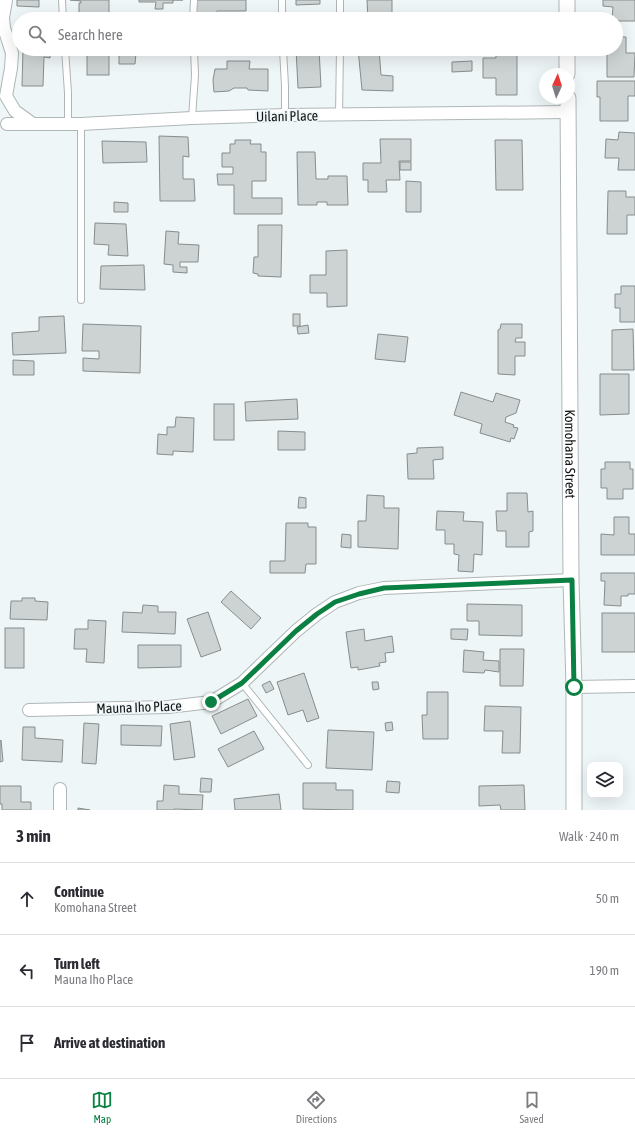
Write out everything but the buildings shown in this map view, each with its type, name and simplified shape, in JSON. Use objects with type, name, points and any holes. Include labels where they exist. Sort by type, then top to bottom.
[{"type":"street","points":[[6,0],[3,18],[4,28],[12,53],[6,96],[15,111],[33,124]]},
{"type":"street","points":[[567,0],[567,12]]},
{"type":"street","points":[[567,56],[567,68]]},
{"type":"street","name":"Uilani Place","points":[[7,124],[81,124],[192,118],[340,115],[568,105]]},
{"type":"street","name":"Komohana Street","points":[[568,105],[574,810]]},
{"type":"street","name":"Mauna Iho Place","points":[[29,710],[168,707],[211,702],[242,683],[296,631],[335,602],[384,588],[572,580]]},
{"type":"street","points":[[574,687],[635,686]]},
{"type":"street","points":[[60,789],[60,810]]},
{"type":"lane","points":[[62,0],[63,12]]},
{"type":"lane","points":[[193,12],[194,0]]},
{"type":"lane","points":[[282,0],[282,12]]},
{"type":"lane","points":[[340,0],[340,12]]},
{"type":"lane","points":[[65,56],[68,124]]},
{"type":"lane","points":[[192,118],[195,76],[194,56]]},
{"type":"lane","points":[[283,56],[285,115]]},
{"type":"lane","points":[[340,56],[340,115]]},
{"type":"lane","points":[[81,124],[81,300]]},
{"type":"lane","points":[[242,683],[308,765]]},
{"type":"route","points":[[211,702],[242,683],[296,631],[335,602],[384,588],[572,580],[574,687]]}]
